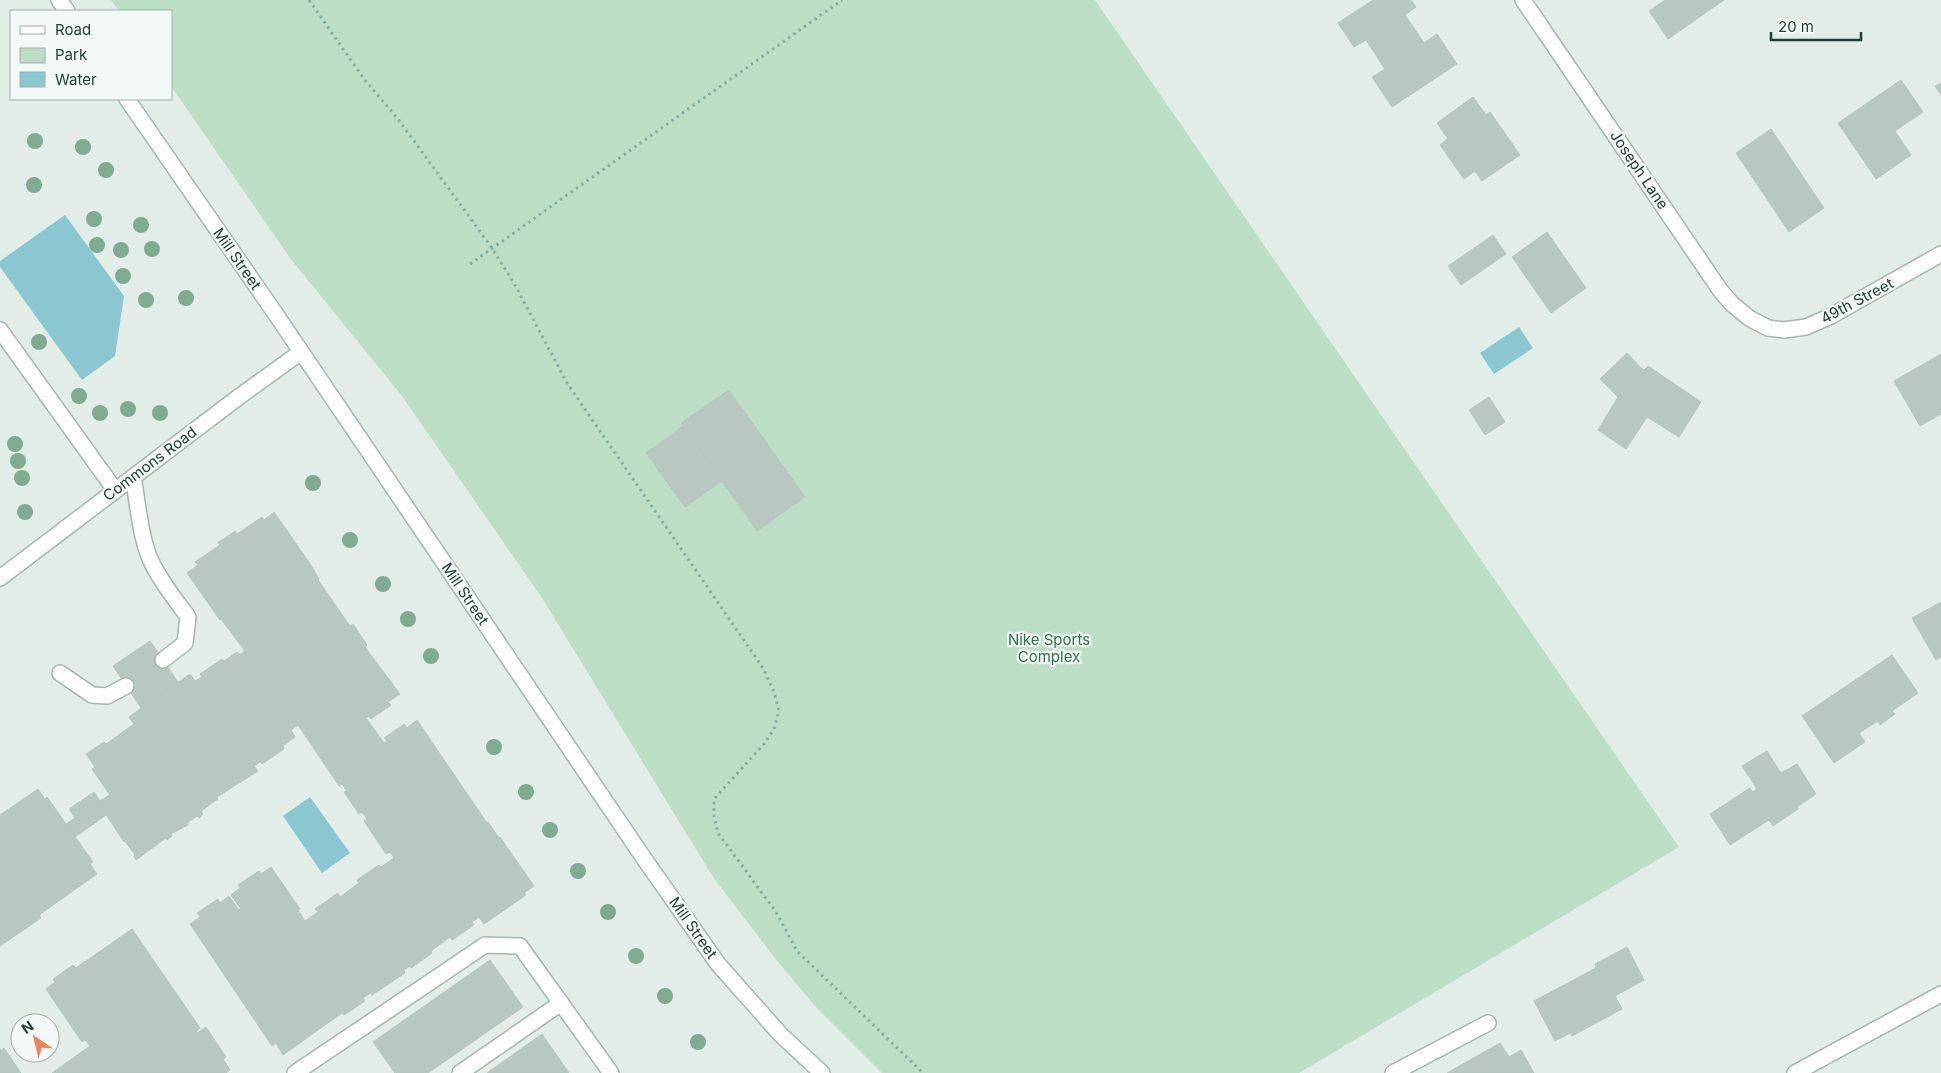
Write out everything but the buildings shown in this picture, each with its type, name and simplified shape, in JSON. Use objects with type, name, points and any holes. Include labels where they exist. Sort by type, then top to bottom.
[{"type":"main road","name":"Joseph Lane","points":[[1523,0],[1720,290],[1748,318],[1768,328]]},
{"type":"main road","name":"Mill Street","points":[[128,100],[643,857],[718,964],[781,1035],[822,1073]]},
{"type":"main road","name":"49th Street","points":[[1768,328],[1784,330],[1806,327],[1832,316],[1941,254]]},
{"type":"main road","points":[[0,330],[115,490]]},
{"type":"main road","name":"Commons Road","points":[[0,578],[301,352]]},
{"type":"main road","points":[[133,477],[146,545],[151,561],[168,590],[188,617],[185,643],[163,660]]},
{"type":"main road","points":[[60,673],[92,695],[107,696],[126,686]]},
{"type":"main road","points":[[295,1073],[485,945],[520,946],[611,1073]]},
{"type":"main road","points":[[1795,1073],[1941,994]]},
{"type":"main road","points":[[460,1073],[561,1002]]},
{"type":"main road","points":[[1393,1073],[1488,1023]]},
{"type":"path","points":[[308,0],[364,79],[398,119],[492,248],[515,286],[567,383],[763,668],[774,692],[779,711],[774,729],[764,744],[714,799],[714,816],[718,833],[776,912],[797,951],[923,1073]]},
{"type":"path","points":[[470,264],[842,0]]},
{"type":"green space","name":"Nike Sports Complex","points":[[111,0],[1095,0],[1679,847],[1299,1073],[882,1073],[815,1006],[774,957],[713,877],[542,598],[402,396],[290,258],[172,87],[172,10],[118,10]]},
{"type":"water","points":[[65,215],[124,296],[115,356],[82,380],[0,267],[0,261]]},
{"type":"water","points":[[1519,327],[1533,348],[1494,374],[1480,353]]},
{"type":"water","points":[[310,797],[350,853],[322,873],[283,816]]}]
